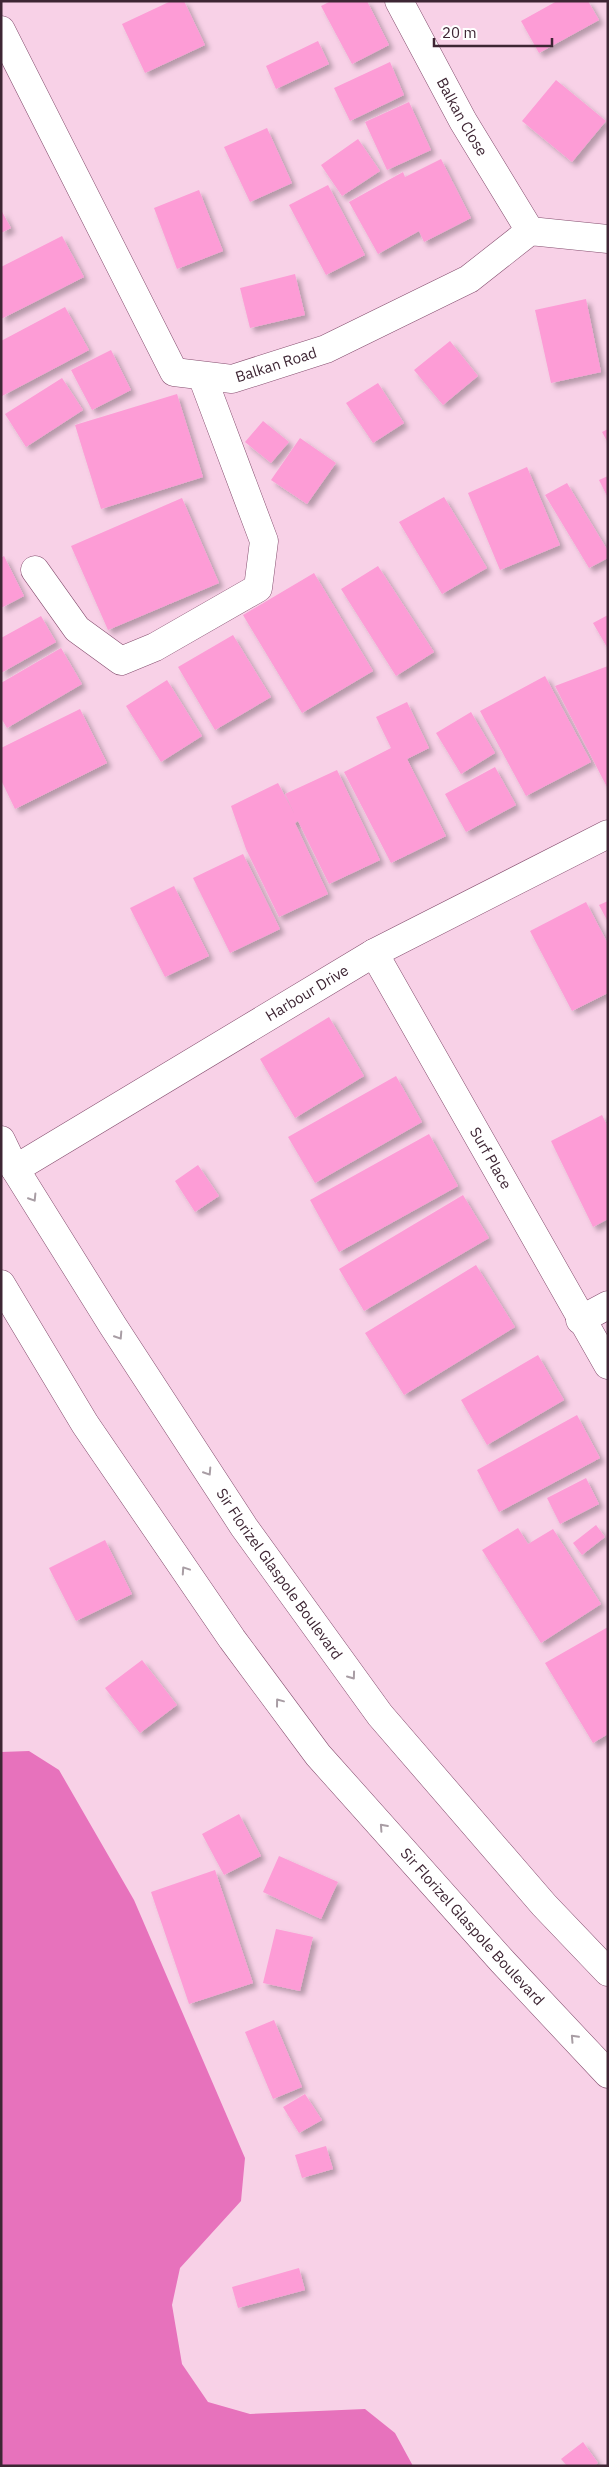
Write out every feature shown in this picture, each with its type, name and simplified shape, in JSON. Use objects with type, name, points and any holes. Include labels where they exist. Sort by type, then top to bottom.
[{"type":"main road","name":"Balkan Close","points":[[399,1],[463,121],[530,231]]},
{"type":"main road","name":"Balkan Road","points":[[1,30],[174,372],[232,379],[326,349],[469,279],[530,231]]},
{"type":"main road","points":[[530,231],[608,239]]},
{"type":"main road","points":[[35,570],[77,629],[121,661],[155,647],[258,588],[264,540],[202,376]]},
{"type":"main road","name":"Harbour Drive","points":[[15,1169],[374,953],[608,834]]},
{"type":"main road","name":"Surf Place","points":[[374,953],[580,1320],[608,1365]]},
{"type":"main road","name":"Sir Florizel Glaspole Boulevard","points":[[1,1140],[15,1169],[113,1326],[244,1527],[380,1715],[544,1905],[608,1972]]},
{"type":"main road","name":"Sir Florizel Glaspole Boulevard","points":[[1,1284],[85,1424],[232,1639],[318,1755],[502,1961],[608,2074]]},
{"type":"main road","points":[[580,1320],[608,1305]]},
{"type":"shaded area","points":[[29,1751],[59,1770],[134,1900],[245,2158],[241,2201],[180,2268],[172,2305],[182,2364],[208,2402],[250,2414],[365,2409],[395,2433],[413,2466],[1,2466],[1,1752]]},
{"type":"building","points":[[171,1],[184,1],[205,45],[145,73],[122,24]]},
{"type":"building","points":[[331,1],[367,1],[389,45],[352,64],[321,6]]},
{"type":"building","points":[[557,1],[588,1],[599,20],[539,53],[521,21]]},
{"type":"building","points":[[318,41],[329,64],[276,89],[266,66]]},
{"type":"building","points":[[390,62],[404,95],[350,121],[334,88]]},
{"type":"building","points":[[556,80],[606,121],[572,162],[522,121]]},
{"type":"building","points":[[409,102],[431,150],[387,170],[365,122]]},
{"type":"building","points":[[267,128],[292,183],[250,202],[224,147]]},
{"type":"building","points":[[358,139],[380,171],[342,196],[321,165]]},
{"type":"building","points":[[441,159],[471,218],[424,242],[419,231],[378,254],[349,202],[403,172],[405,177]]},
{"type":"building","points":[[328,185],[365,255],[326,275],[289,205]]},
{"type":"building","points":[[199,190],[223,251],[177,269],[154,208]]},
{"type":"building","points":[[1,210],[11,228],[1,233]]},
{"type":"building","points":[[62,236],[84,277],[1,319],[1,267]]},
{"type":"building","points":[[295,274],[305,315],[250,328],[240,288]]},
{"type":"building","points":[[586,299],[601,372],[551,383],[535,310]]},
{"type":"building","points":[[65,307],[89,350],[2,396],[1,341]]},
{"type":"building","points":[[450,341],[478,376],[443,405],[414,370]]},
{"type":"building","points":[[111,350],[131,390],[92,410],[71,370]]},
{"type":"building","points":[[62,378],[83,410],[26,447],[5,414]]},
{"type":"building","points":[[378,383],[404,423],[373,443],[346,403]]},
{"type":"building","points":[[177,394],[203,477],[101,509],[75,425]]},
{"type":"building","points":[[263,421],[289,442],[271,463],[245,442]]},
{"type":"building","points":[[608,429],[608,443],[602,432]]},
{"type":"building","points":[[300,438],[336,463],[307,504],[271,480]]},
{"type":"building","points":[[527,467],[560,545],[500,570],[468,493]]},
{"type":"building","points":[[608,476],[608,498],[599,480]]},
{"type":"building","points":[[567,483],[608,551],[608,558],[589,568],[545,495]]},
{"type":"building","points":[[444,497],[487,568],[442,594],[399,522]]},
{"type":"building","points":[[182,498],[219,583],[108,630],[71,546]]},
{"type":"building","points":[[4,556],[24,596],[1,608],[1,558]]},
{"type":"building","points":[[378,566],[434,652],[396,676],[341,589]]},
{"type":"building","points":[[314,573],[373,671],[302,713],[243,615]]},
{"type":"building","points":[[608,615],[608,649],[593,623]]},
{"type":"building","points":[[41,616],[56,642],[1,673],[1,638]]},
{"type":"building","points":[[233,635],[271,697],[215,730],[178,667]]},
{"type":"building","points":[[61,648],[82,684],[7,728],[1,718],[1,683]]},
{"type":"building","points":[[608,666],[608,789],[555,686]]},
{"type":"building","points":[[545,676],[591,762],[526,796],[480,711]]},
{"type":"building","points":[[167,680],[202,736],[161,762],[126,706]]},
{"type":"building","points":[[407,702],[429,748],[407,759],[446,836],[391,863],[344,772],[391,748],[376,717]]},
{"type":"building","points":[[80,709],[107,763],[15,809],[1,780],[1,748]]},
{"type":"building","points":[[471,712],[495,753],[461,774],[436,733]]},
{"type":"building","points":[[495,767],[516,805],[466,832],[445,794]]},
{"type":"building","points":[[337,770],[380,860],[329,884],[298,821],[295,823],[328,894],[279,917],[246,849],[231,806],[278,783],[294,813],[285,794]]},
{"type":"building","points":[[243,854],[280,929],[230,953],[193,878]]},
{"type":"building","points":[[174,886],[209,956],[165,977],[130,908]]},
{"type":"building","points":[[608,901],[608,922],[599,905]]},
{"type":"building","points":[[586,902],[608,944],[608,993],[572,1011],[530,931]]},
{"type":"building","points":[[329,1017],[364,1076],[295,1118],[260,1059]]},
{"type":"building","points":[[396,1076],[422,1122],[315,1183],[288,1137]]},
{"type":"building","points":[[602,1115],[608,1127],[608,1219],[593,1227],[551,1141]]},
{"type":"building","points":[[429,1134],[458,1186],[339,1252],[310,1200]]},
{"type":"building","points":[[198,1165],[219,1196],[195,1212],[175,1181]]},
{"type":"building","points":[[463,1195],[489,1238],[364,1311],[339,1269]]},
{"type":"building","points":[[476,1265],[515,1327],[404,1395],[365,1333]]},
{"type":"building","points":[[538,1355],[564,1400],[487,1445],[461,1400]]},
{"type":"building","points":[[577,1415],[600,1458],[499,1512],[477,1470]]},
{"type":"building","points":[[586,1478],[599,1504],[560,1524],[547,1498]]},
{"type":"building","points":[[596,1525],[605,1537],[582,1555],[573,1543]]},
{"type":"building","points":[[518,1528],[528,1544],[553,1529],[601,1604],[541,1643],[482,1550]]},
{"type":"building","points":[[105,1540],[132,1594],[76,1621],[49,1568]]},
{"type":"building","points":[[608,1627],[608,1734],[593,1743],[545,1663]]},
{"type":"building","points":[[142,1660],[177,1705],[140,1733],[105,1688]]},
{"type":"building","points":[[239,1814],[261,1856],[224,1875],[202,1834]]},
{"type":"building","points":[[279,1856],[338,1882],[321,1919],[263,1892]]},
{"type":"building","points":[[215,1870],[253,1983],[189,2004],[151,1892]]},
{"type":"building","points":[[276,1929],[313,1937],[300,1991],[263,1983]]},
{"type":"building","points":[[274,2020],[302,2087],[273,2099],[245,2032]]},
{"type":"building","points":[[305,2094],[322,2120],[299,2133],[283,2107]]},
{"type":"building","points":[[326,2146],[333,2169],[302,2178],[295,2155]]},
{"type":"building","points":[[299,2268],[305,2290],[238,2308],[232,2287]]},
{"type":"building","points":[[583,2442],[598,2463],[594,2466],[567,2466],[561,2459]]}]
